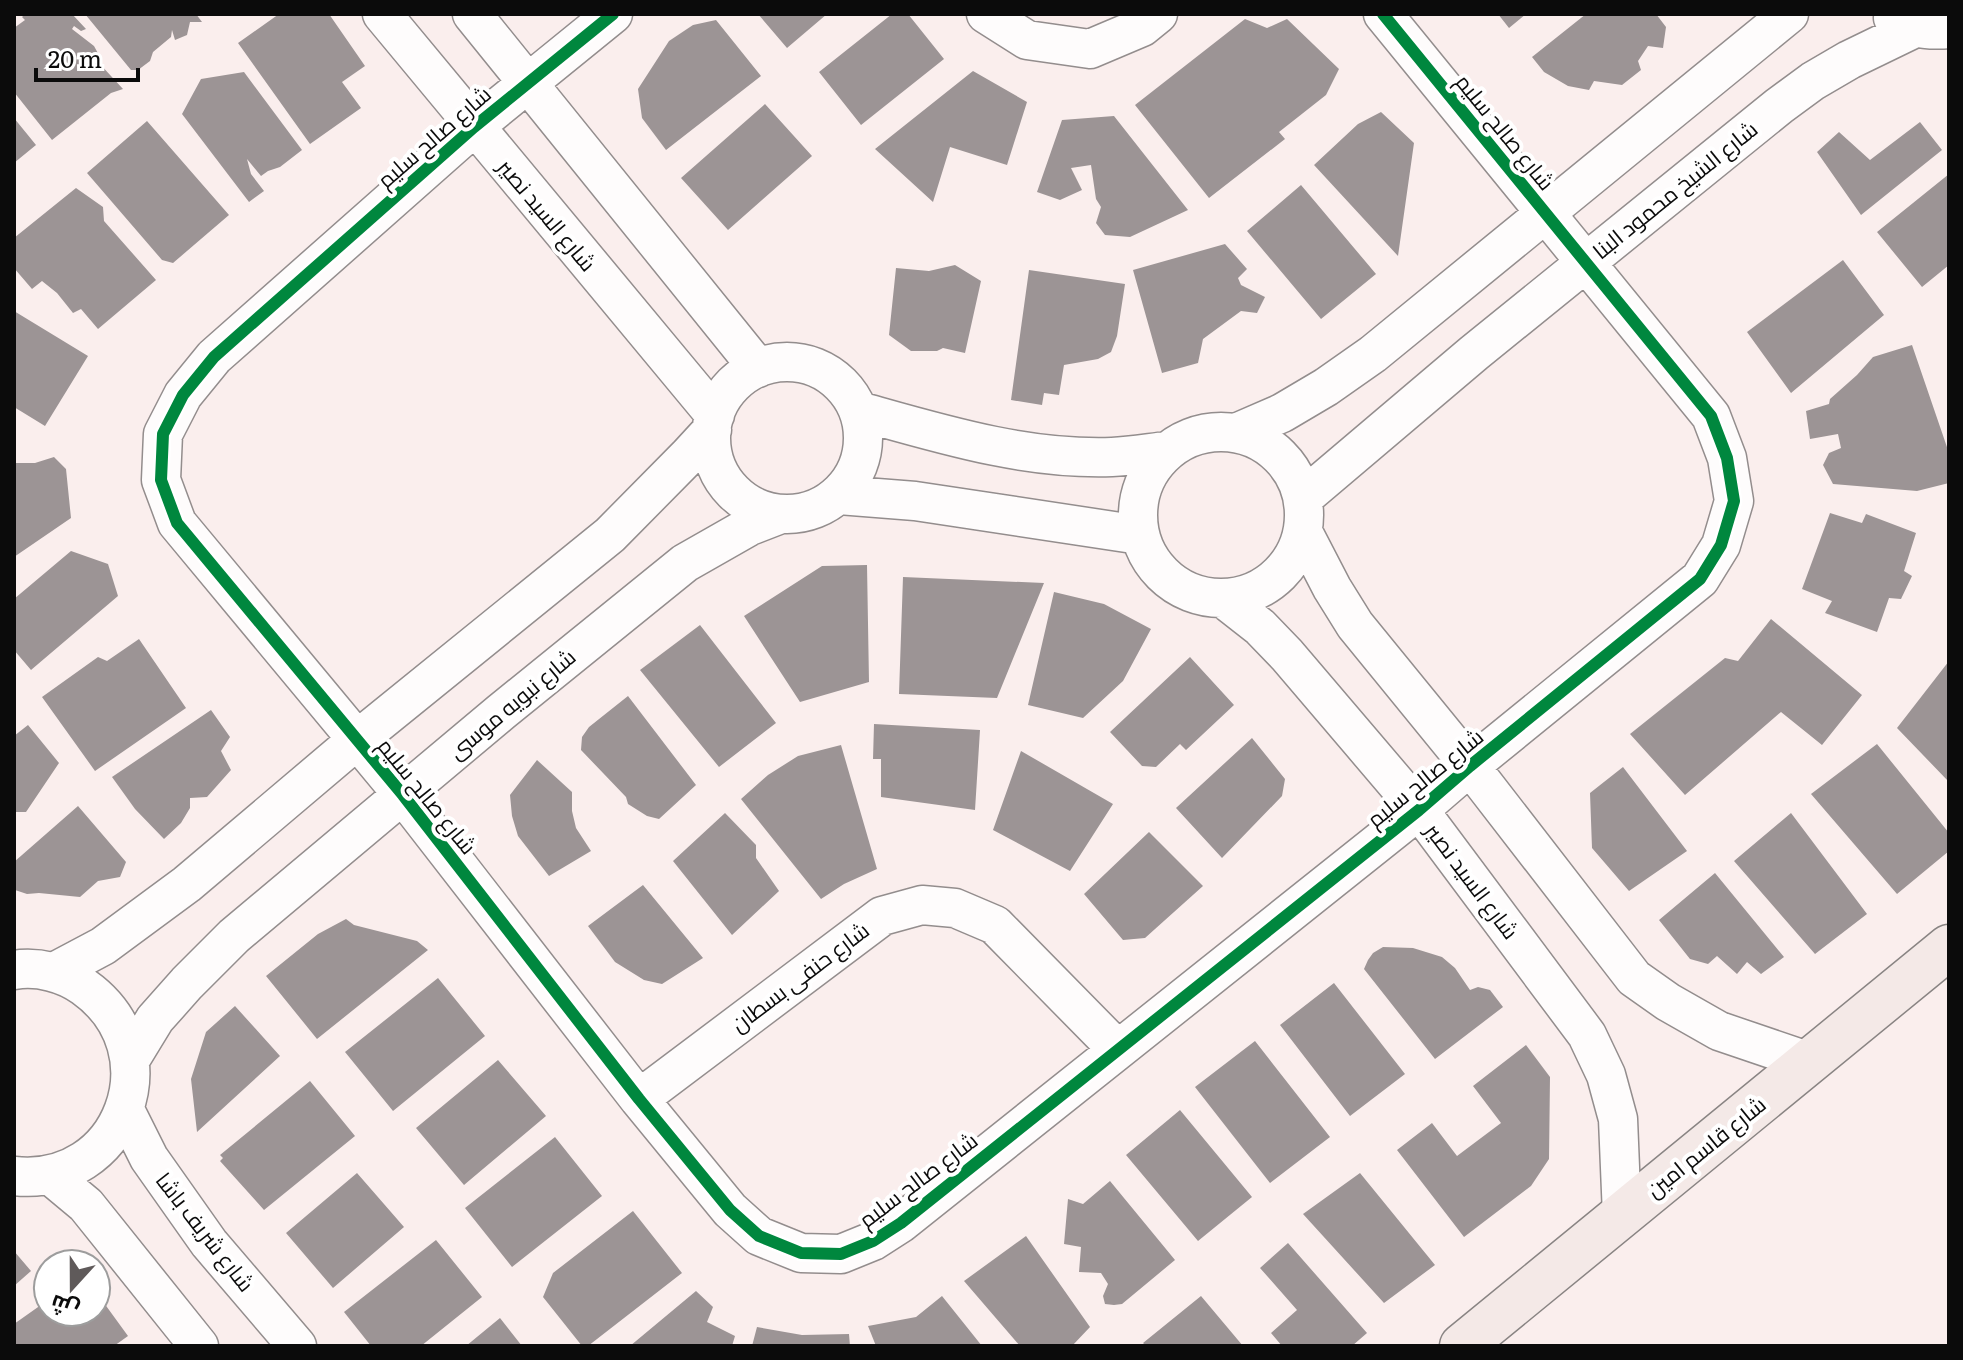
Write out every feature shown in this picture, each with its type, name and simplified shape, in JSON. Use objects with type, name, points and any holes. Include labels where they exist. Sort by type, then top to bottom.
[{"type":"main road","name":"شارع قاسم امين","points":[[1462,1346],[1949,947]]},
{"type":"street","name":"شارع السيد نصير","points":[[382,14],[713,422]]},
{"type":"street","points":[[472,14],[758,368]]},
{"type":"street","name":"شارع صالح سليم","points":[[613,14],[474,127],[214,357],[183,395],[163,434],[161,480],[177,523],[403,795],[639,1099],[730,1210],[759,1236],[801,1253],[841,1254],[873,1241],[901,1223],[1419,810],[1700,579],[1721,545],[1734,501],[1727,458],[1711,416],[1383,14]]},
{"type":"street","points":[[986,14],[1027,40],[1090,49],[1142,27],[1158,14]]},
{"type":"street","points":[[1236,433],[1282,413],[1373,354],[1789,14]]},
{"type":"street","name":"شارع الشيخ محمود البنا","points":[[1303,515],[1452,371],[1779,106],[1849,60],[1927,28]]},
{"type":"street","points":[[54,972],[103,946],[187,884],[357,740],[610,535],[689,455],[713,422],[721,400],[743,376],[781,362],[806,364],[828,374],[847,390],[859,411],[864,433],[862,456],[853,477],[839,495],[812,510],[781,514],[761,510],[743,500],[728,486],[718,469],[712,450],[713,422]]},
{"type":"street","points":[[859,411],[1005,449],[1112,457],[1167,451]]},
{"type":"street","points":[[1303,515],[1293,558],[1275,579],[1250,593],[1223,598],[1195,594],[1170,581],[1151,560],[1140,535],[1138,511],[1141,489],[1151,468],[1167,451],[1199,434],[1236,433],[1260,440],[1280,455],[1295,475],[1303,515],[1332,588],[1355,625],[1470,766],[1634,978],[1719,1031],[1810,1062]]},
{"type":"street","points":[[839,495],[915,501],[1140,535]]},
{"type":"street","name":"شارع نبويه موسى","points":[[130,1060],[155,1019],[234,936],[501,712],[685,563],[736,533],[781,514]]},
{"type":"street","name":"شارع السيد نصير","points":[[1223,598],[1260,627],[1287,655],[1419,810],[1587,1035],[1606,1075],[1618,1119],[1622,1216]]},
{"type":"street","name":"شارع حنفى بسطان","points":[[639,1099],[882,916],[922,905],[955,908],[995,925],[1117,1049]]},
{"type":"street","points":[[14,970],[25,968],[54,972],[77,982],[97,996],[113,1014],[124,1036],[130,1060],[130,1085],[125,1110],[113,1133],[74,1166],[32,1176]]},
{"type":"street","name":"شارع شريف باشا","points":[[125,1110],[149,1158],[174,1195],[209,1243],[297,1346]]},
{"type":"street","points":[[32,1176],[86,1205],[199,1346]]},
{"type":"building","points":[[25,14],[72,14],[86,29],[81,31],[74,26],[72,29],[94,46],[100,57],[99,63],[123,89],[111,93],[52,140],[14,92],[14,28],[25,20],[22,17]]},
{"type":"building","points":[[85,14],[196,14],[202,22],[190,22],[187,35],[175,40],[172,30],[171,37],[153,52],[150,61],[138,70],[131,70]]},
{"type":"building","points":[[279,14],[329,14],[365,66],[342,82],[361,108],[310,144],[238,43]]},
{"type":"building","points":[[758,14],[827,14],[787,48]]},
{"type":"building","points":[[892,14],[908,14],[944,59],[861,125],[819,72]]},
{"type":"building","points":[[1498,14],[1526,14],[1509,28]]},
{"type":"building","points":[[1586,14],[1656,14],[1666,27],[1663,48],[1648,46],[1638,61],[1641,70],[1622,85],[1594,81],[1589,90],[1568,86],[1544,72],[1532,57]]},
{"type":"building","points":[[1245,19],[1267,28],[1287,19],[1339,69],[1326,95],[1279,132],[1285,139],[1209,198],[1135,105]]},
{"type":"building","points":[[716,20],[761,76],[666,150],[642,118],[638,89],[669,41],[693,25]]},
{"type":"building","points":[[973,71],[1027,102],[1007,165],[950,147],[933,202],[875,149]]},
{"type":"building","points":[[244,72],[302,150],[280,167],[261,176],[247,159],[251,174],[264,191],[249,202],[182,114],[201,79]]},
{"type":"building","points":[[765,104],[812,156],[728,230],[681,178]]},
{"type":"building","points":[[1381,112],[1414,143],[1398,256],[1314,165],[1358,124]]},
{"type":"building","points":[[1114,116],[1188,210],[1130,237],[1105,235],[1096,223],[1101,207],[1096,199],[1091,165],[1071,168],[1082,190],[1060,200],[1037,192],[1062,120]]},
{"type":"building","points":[[14,118],[36,145],[14,163]]},
{"type":"building","points":[[147,121],[229,215],[173,263],[162,260],[87,173]]},
{"type":"building","points":[[1920,122],[1942,150],[1861,215],[1817,152],[1839,132],[1870,160]]},
{"type":"building","points":[[1949,174],[1949,265],[1922,287],[1877,232]]},
{"type":"building","points":[[1301,185],[1376,274],[1321,319],[1247,231]]},
{"type":"building","points":[[76,188],[103,207],[104,221],[156,280],[98,329],[81,309],[73,313],[57,293],[42,281],[32,289],[14,268],[14,238]]},
{"type":"building","points":[[1225,244],[1247,269],[1238,278],[1241,285],[1265,297],[1257,313],[1241,311],[1203,339],[1198,363],[1162,373],[1133,270]]},
{"type":"building","points":[[1843,260],[1884,315],[1791,393],[1747,332]]},
{"type":"building","points":[[955,265],[981,281],[965,353],[943,348],[937,351],[911,351],[889,335],[896,268],[929,271]]},
{"type":"building","points":[[1029,270],[1125,284],[1117,336],[1111,352],[1098,359],[1064,365],[1059,395],[1044,393],[1042,405],[1011,400]]},
{"type":"building","points":[[14,311],[88,356],[45,426],[14,407]]},
{"type":"building","points":[[1912,345],[1949,453],[1949,483],[1917,491],[1833,484],[1823,465],[1829,453],[1841,448],[1838,434],[1810,439],[1806,411],[1829,404],[1830,399],[1873,357]]},
{"type":"building","points":[[54,457],[66,469],[71,518],[14,557],[14,463],[35,463]]},
{"type":"building","points":[[1830,513],[1862,523],[1866,514],[1916,533],[1904,571],[1912,576],[1901,599],[1889,598],[1877,632],[1825,613],[1832,601],[1802,589]]},
{"type":"building","points":[[71,551],[108,564],[118,596],[31,670],[14,650],[14,599]]},
{"type":"building","points":[[867,565],[869,682],[800,702],[744,616],[822,566]]},
{"type":"building","points":[[903,577],[1044,583],[997,698],[899,694]]},
{"type":"building","points":[[1054,592],[1104,604],[1151,629],[1123,681],[1083,718],[1028,705]]},
{"type":"building","points":[[1771,619],[1862,695],[1822,745],[1781,712],[1685,795],[1630,734],[1725,658],[1738,661]]},
{"type":"building","points":[[700,625],[776,723],[719,767],[640,670]]},
{"type":"building","points":[[139,639],[186,708],[95,771],[42,697],[98,657],[107,661]]},
{"type":"building","points":[[1190,657],[1234,705],[1186,750],[1180,744],[1156,767],[1142,766],[1110,732]]},
{"type":"building","points":[[1949,661],[1949,782],[1897,728]]},
{"type":"building","points":[[628,696],[696,785],[659,819],[647,816],[628,804],[626,797],[581,750],[582,737],[589,727]]},
{"type":"building","points":[[211,710],[230,737],[221,751],[231,770],[207,797],[190,798],[190,808],[181,823],[164,839],[135,809],[112,777]]},
{"type":"building","points":[[874,724],[980,730],[975,810],[881,797],[881,759],[873,759]]},
{"type":"building","points":[[28,725],[59,763],[26,812],[14,812],[14,736]]},
{"type":"building","points":[[1252,738],[1285,779],[1282,796],[1222,858],[1176,808]]},
{"type":"building","points":[[1877,744],[1949,833],[1949,851],[1897,894],[1811,794]]},
{"type":"building","points":[[841,745],[877,869],[821,899],[741,799],[768,775],[798,756]]},
{"type":"building","points":[[1021,751],[1113,804],[1070,871],[993,830]]},
{"type":"building","points":[[537,760],[572,792],[576,828],[591,851],[549,876],[518,836],[512,816],[510,795]]},
{"type":"building","points":[[1623,767],[1687,851],[1629,891],[1592,848],[1590,793]]},
{"type":"building","points":[[78,806],[126,862],[120,877],[98,881],[80,897],[27,894],[15,890],[14,862]]},
{"type":"building","points":[[725,813],[756,845],[756,858],[779,891],[732,935],[673,861]]},
{"type":"building","points":[[1791,813],[1867,914],[1815,954],[1734,861]]},
{"type":"building","points":[[1149,832],[1203,886],[1145,938],[1123,940],[1084,894]]},
{"type":"building","points":[[1715,873],[1784,957],[1761,974],[1747,962],[1737,974],[1717,956],[1708,964],[1690,959],[1659,920]]},
{"type":"building","points":[[643,885],[703,958],[662,984],[644,980],[615,962],[588,926]]},
{"type":"building","points":[[346,919],[354,925],[417,941],[428,950],[317,1039],[266,976],[318,934]]},
{"type":"building","points":[[1383,947],[1413,948],[1442,957],[1455,968],[1470,990],[1478,987],[1490,990],[1503,1007],[1435,1059],[1364,969],[1373,953]]},
{"type":"building","points":[[438,978],[485,1036],[393,1111],[345,1052]]},
{"type":"building","points":[[1334,983],[1405,1074],[1350,1116],[1280,1025]]},
{"type":"building","points":[[235,1006],[280,1056],[197,1132],[191,1079],[206,1032]]},
{"type":"building","points":[[1255,1041],[1330,1137],[1270,1183],[1195,1087]]},
{"type":"building","points":[[1526,1045],[1550,1077],[1549,1159],[1531,1186],[1464,1237],[1397,1150],[1432,1123],[1457,1156],[1501,1123],[1473,1086]]},
{"type":"building","points":[[498,1060],[546,1116],[464,1185],[416,1128]]},
{"type":"building","points":[[310,1081],[355,1136],[264,1210],[220,1161],[223,1158],[220,1155]]},
{"type":"building","points":[[1180,1110],[1252,1197],[1198,1241],[1126,1155]]},
{"type":"building","points":[[555,1137],[602,1196],[512,1267],[465,1208]]},
{"type":"building","points":[[357,1173],[404,1227],[333,1288],[286,1233]]},
{"type":"building","points":[[1360,1173],[1435,1265],[1384,1303],[1303,1214]]},
{"type":"building","points":[[1110,1181],[1175,1260],[1122,1304],[1114,1305],[1105,1304],[1103,1296],[1108,1284],[1101,1273],[1079,1272],[1081,1247],[1064,1244],[1068,1199],[1083,1204]]},
{"type":"building","points":[[633,1211],[682,1273],[588,1346],[582,1346],[543,1297],[553,1273]]},
{"type":"building","points":[[1026,1236],[1090,1327],[1072,1346],[1020,1346],[964,1281]]},
{"type":"building","points":[[436,1240],[482,1297],[421,1346],[371,1346],[344,1312]]},
{"type":"building","points":[[1288,1243],[1367,1333],[1352,1346],[1282,1346],[1271,1333],[1297,1310],[1260,1268]]},
{"type":"building","points":[[14,1251],[31,1271],[14,1286]]},
{"type":"building","points":[[696,1291],[713,1307],[707,1322],[735,1336],[732,1346],[630,1346]]},
{"type":"building","points":[[942,1296],[982,1346],[876,1346],[868,1326],[916,1317]]},
{"type":"building","points":[[1201,1296],[1243,1346],[1146,1346],[1143,1343]]},
{"type":"building","points":[[32,1311],[32,1328],[112,1328],[112,1314],[128,1336],[114,1346],[14,1346],[14,1324]]},
{"type":"building","points":[[500,1318],[522,1346],[466,1346]]},
{"type":"building","points":[[757,1327],[802,1335],[849,1334],[850,1346],[752,1346]]},
{"type":"cycle path","points":[[613,14],[474,127],[214,357],[183,395],[163,434],[161,480],[177,523],[403,795],[639,1099],[730,1210],[759,1236],[801,1253],[841,1254],[873,1241],[901,1223],[1419,810],[1700,579],[1721,545],[1734,501],[1727,458],[1711,416],[1383,14]]}]
